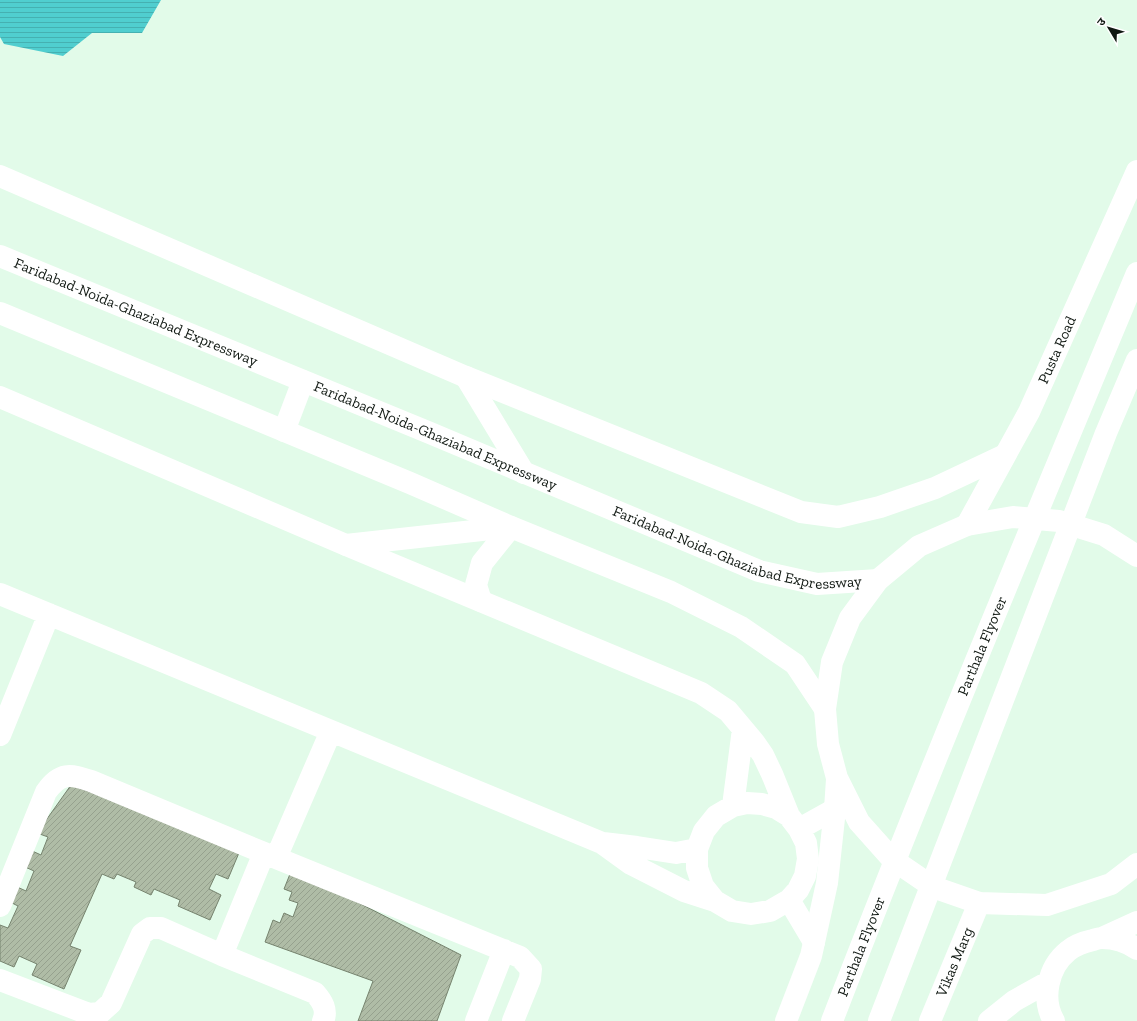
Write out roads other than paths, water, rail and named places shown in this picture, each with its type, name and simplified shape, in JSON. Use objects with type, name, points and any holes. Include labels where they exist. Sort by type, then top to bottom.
[{"type":"main road","name":"Pusta Road","points":[[967,525],[1029,412],[1137,171]]},
{"type":"main road","points":[[0,176],[466,377],[801,512],[838,517],[880,507],[935,488],[1005,455]]},
{"type":"main road","name":"Faridabad-Noida-Ghaziabad Expressway","points":[[0,256],[759,571],[817,584],[878,580]]},
{"type":"main road","name":"Parthala Flyover","points":[[832,1021],[860,948],[1016,564],[1137,274]]},
{"type":"main road","points":[[0,313],[403,480],[511,527],[671,592],[741,627],[795,664],[825,708]]},
{"type":"main road","points":[[879,1021],[1106,433],[1137,360]]},
{"type":"main road","points":[[466,377],[524,473]]},
{"type":"main road","points":[[284,431],[303,381]]},
{"type":"main road","points":[[0,397],[346,545],[701,693],[728,711],[763,755],[794,822],[806,844],[808,859],[805,876],[798,890],[788,900],[770,911],[751,914],[732,911],[716,901],[677,888],[631,864],[602,843],[0,594]]},
{"type":"main road","points":[[1137,556],[1104,535],[1059,521],[1013,517],[967,525],[919,546],[878,580],[850,618],[832,662],[825,708],[828,744],[837,778],[859,822],[892,859],[933,887],[979,903],[1047,905],[1111,884],[1137,864]]},
{"type":"main road","points":[[346,545],[511,527]]},
{"type":"main road","points":[[481,601],[476,585],[482,563],[511,527]]},
{"type":"main road","points":[[0,734],[48,614]]},
{"type":"main road","points":[[733,806],[743,729]]},
{"type":"main road","points":[[222,955],[331,731]]},
{"type":"main road","points":[[0,906],[46,792],[52,783],[62,777],[75,776],[91,781],[520,956],[531,969],[530,979],[513,1021]]},
{"type":"main road","points":[[786,1021],[811,956],[827,883],[837,778]]},
{"type":"main road","points":[[716,901],[703,886],[697,868],[697,849],[704,831],[716,816],[733,806],[747,803],[762,804],[776,808],[794,822]]},
{"type":"main road","points":[[794,822],[835,809]]},
{"type":"main road","points":[[602,843],[676,853],[697,849]]},
{"type":"main road","points":[[788,900],[814,942]]},
{"type":"main road","name":"Vikas Marg","points":[[930,1021],[979,903]]},
{"type":"main road","points":[[1054,1021],[1047,1001],[1048,982],[1055,965],[1067,951],[1084,942],[1102,938],[1137,922]]},
{"type":"main road","points":[[0,980],[89,1014],[100,1012],[111,1003],[142,934],[150,928],[161,928],[315,993],[323,1003],[326,1016],[323,1021]]},
{"type":"main road","points":[[1102,938],[1122,941],[1137,949]]},
{"type":"main road","points":[[476,1021],[504,950]]},
{"type":"main road","points":[[989,1021],[1014,1001],[1048,982]]},
{"type":"water","points":[[0,0],[161,0],[142,33],[92,33],[63,56],[4,44],[0,37]]}]
